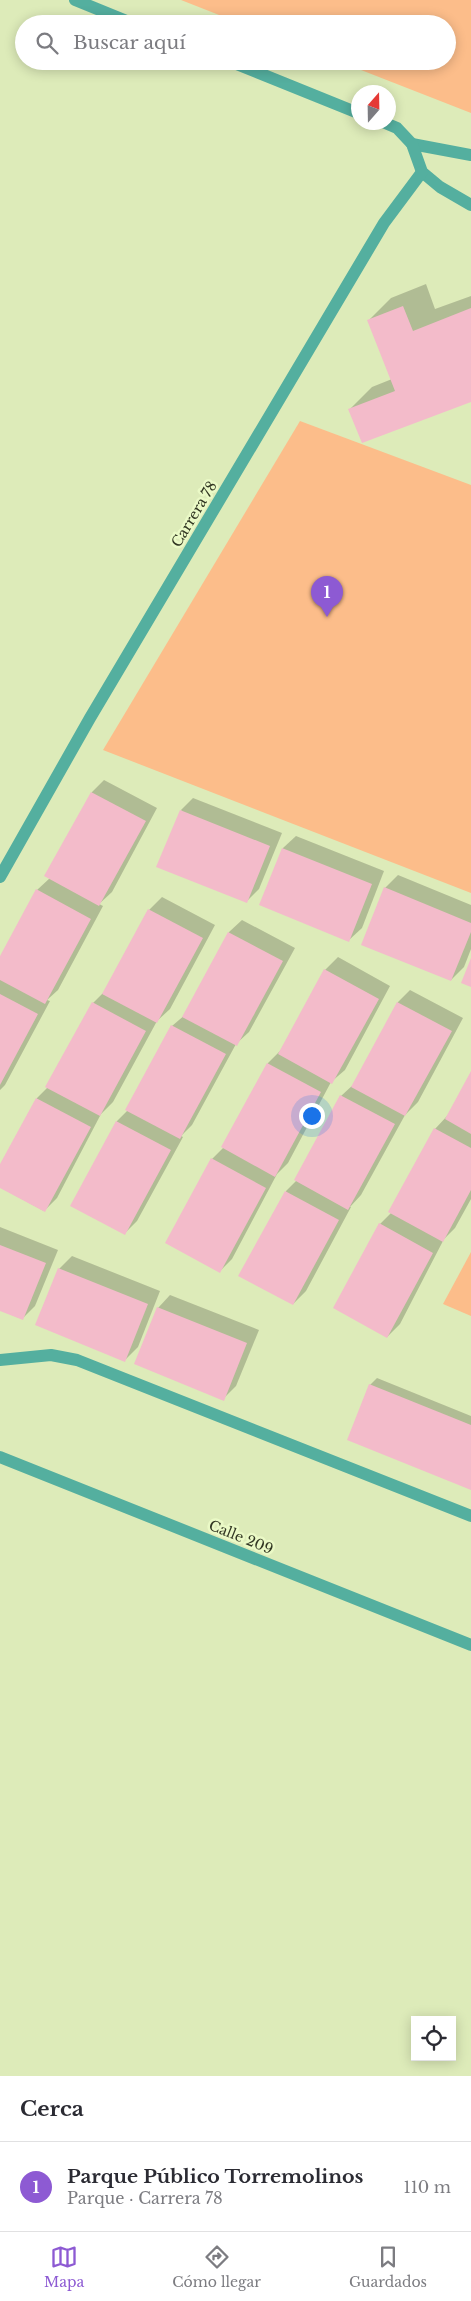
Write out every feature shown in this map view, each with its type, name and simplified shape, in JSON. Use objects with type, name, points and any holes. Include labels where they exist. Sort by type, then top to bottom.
[{"type":"street","points":[[75,0],[112,15]]},
{"type":"street","points":[[251,70],[351,110]]},
{"type":"street","points":[[396,128],[412,144],[422,172],[440,187],[471,205]]},
{"type":"street","points":[[412,144],[471,155]]},
{"type":"street","name":"Carrera 78","points":[[0,877],[90,718],[380,231],[422,172]]},
{"type":"street","points":[[0,1360],[51,1355],[77,1360],[471,1516]]},
{"type":"street","name":"Calle 209","points":[[0,1457],[471,1645]]},
{"type":"shaded area","points":[[181,0],[471,0],[471,113],[361,70],[456,70],[456,15],[219,15]]},
{"type":"shaded area","points":[[300,421],[471,485],[471,893],[103,750]]},
{"type":"shaded area","points":[[471,1252],[471,1316],[443,1304]]},
{"type":"building","points":[[403,306],[413,331],[471,308],[471,402],[362,443],[348,409],[395,391],[367,320]]},
{"type":"building","points":[[91,792],[146,821],[99,906],[44,876]]},
{"type":"building","points":[[180,810],[270,846],[247,903],[156,867]]},
{"type":"building","points":[[282,848],[372,884],[349,942],[259,905]]},
{"type":"building","points":[[384,887],[471,923],[471,932],[451,981],[361,945]]},
{"type":"building","points":[[36,889],[91,919],[45,1004],[0,980],[0,956]]},
{"type":"building","points":[[148,909],[203,938],[157,1023],[102,994]]},
{"type":"building","points":[[228,932],[283,961],[237,1046],[182,1017]]},
{"type":"building","points":[[471,958],[471,987],[461,983]]},
{"type":"building","points":[[324,969],[379,999],[332,1084],[278,1054]]},
{"type":"building","points":[[0,994],[38,1014],[0,1085]]},
{"type":"building","points":[[92,1002],[146,1031],[100,1116],[45,1087]]},
{"type":"building","points":[[397,1002],[452,1031],[405,1116],[351,1087]]},
{"type":"building","points":[[171,1025],[226,1054],[180,1139],[125,1110]]},
{"type":"building","points":[[267,1063],[321,1092],[275,1177],[221,1147]]},
{"type":"building","points":[[471,1071],[471,1134],[445,1119]]},
{"type":"building","points":[[340,1095],[395,1124],[348,1210],[294,1180]]},
{"type":"building","points":[[36,1098],[91,1127],[45,1212],[0,1188],[0,1164]]},
{"type":"building","points":[[116,1121],[171,1150],[125,1235],[70,1206]]},
{"type":"building","points":[[434,1128],[471,1148],[471,1190],[443,1242],[388,1212]]},
{"type":"building","points":[[211,1158],[266,1188],[220,1273],[165,1243]]},
{"type":"building","points":[[285,1191],[339,1220],[293,1305],[238,1276]]},
{"type":"building","points":[[379,1223],[433,1253],[387,1338],[333,1308]]},
{"type":"building","points":[[0,1245],[46,1263],[23,1320],[0,1311]]},
{"type":"building","points":[[58,1268],[148,1304],[125,1362],[35,1325]]},
{"type":"building","points":[[157,1307],[247,1343],[224,1401],[134,1364]]},
{"type":"building","points":[[369,1384],[471,1425],[471,1490],[347,1440]]},
{"type":"place","name":"Parque Público Torremolinos","points":[[327,617]]}]
